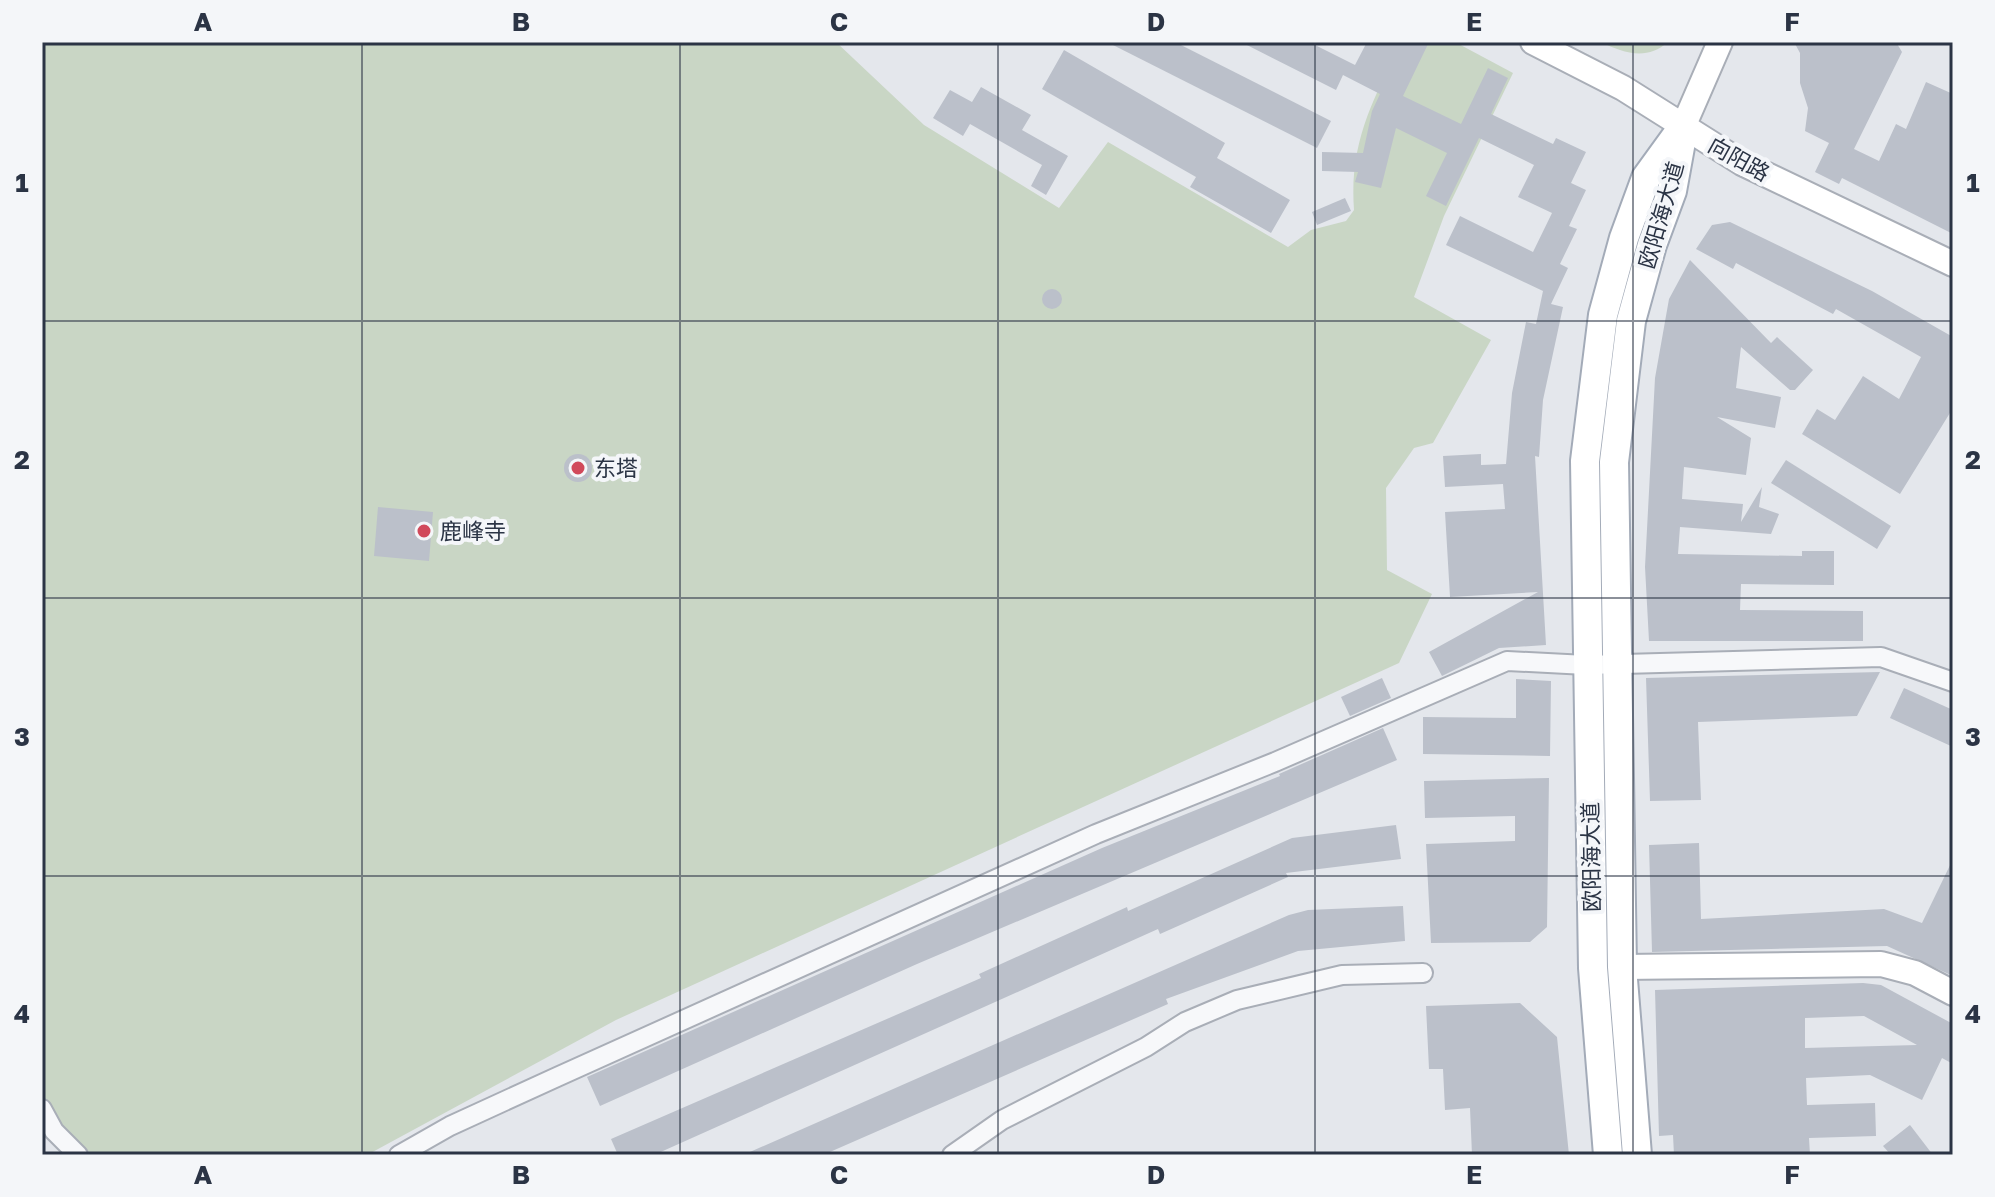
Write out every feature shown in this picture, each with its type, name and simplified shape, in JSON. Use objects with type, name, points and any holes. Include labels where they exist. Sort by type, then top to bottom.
[{"type":"main road","name":"向阳路","points":[[1533,42],[1623,88],[1742,163],[1953,264]]},
{"type":"main road","points":[[1683,127],[1720,42]]},
{"type":"main road","name":"欧阳海大道","points":[[1637,1155],[1622,967],[1614,462],[1631,321],[1652,245],[1672,191],[1683,127]]},
{"type":"main road","name":"欧阳海大道","points":[[1608,1155],[1593,968],[1585,461],[1603,315],[1624,238],[1646,178],[1683,127]]},
{"type":"main road","points":[[1622,967],[1881,964],[1915,973],[1953,993]]},
{"type":"street","points":[[399,1155],[450,1126],[1096,834],[1275,762],[1507,661],[1586,665],[1881,657],[1953,682]]},
{"type":"street","points":[[952,1155],[1002,1120],[1146,1047],[1185,1022],[1237,1000],[1342,975],[1423,973]]},
{"type":"street","points":[[42,1109],[54,1131],[78,1155]]},
{"type":"green space","points":[[42,42],[836,42],[924,125],[1059,208],[1108,142],[1288,247],[1311,230],[1346,221],[1354,210],[1353,186],[1359,143],[1373,103],[1401,42],[1455,42],[1513,73],[1444,216],[1414,297],[1491,340],[1433,443],[1414,448],[1386,488],[1387,570],[1432,594],[1399,663],[616,1020],[367,1155],[96,1155],[68,1142],[42,1102]]},
{"type":"green space","points":[[1601,42],[1668,42],[1652,52],[1635,53]]},
{"type":"building","points":[[1107,42],[1175,42],[1331,121],[1317,148]]},
{"type":"building","points":[[1241,42],[1309,42],[1355,65],[1367,42],[1429,42],[1403,96],[1461,124],[1488,68],[1508,78],[1491,114],[1553,144],[1556,138],[1586,152],[1571,183],[1586,190],[1569,226],[1577,229],[1560,264],[1568,268],[1551,304],[1563,307],[1543,400],[1539,457],[1535,456],[1546,645],[1499,648],[1442,676],[1429,652],[1538,592],[1450,597],[1445,512],[1505,509],[1503,484],[1445,487],[1443,456],[1481,454],[1481,465],[1506,464],[1512,393],[1526,322],[1536,324],[1543,291],[1446,245],[1460,216],[1533,252],[1552,213],[1518,197],[1534,165],[1479,138],[1446,206],[1426,196],[1447,153],[1396,128],[1381,188],[1355,182],[1358,172],[1322,171],[1322,152],[1363,153],[1372,111],[1380,94],[1343,75],[1336,90]]},
{"type":"building","points":[[1794,42],[1896,42],[1902,52],[1854,149],[1879,161],[1896,124],[1906,129],[1926,82],[1953,94],[1953,234],[1842,178],[1839,184],[1815,172],[1829,143],[1805,131],[1808,108],[1800,83],[1800,53]]},
{"type":"building","points":[[1064,50],[1225,143],[1217,158],[1290,200],[1271,233],[1190,187],[1196,177],[1042,89]]},
{"type":"building","points":[[981,87],[1031,115],[1022,130],[1068,156],[1046,195],[1031,186],[1042,165],[970,124],[963,136],[933,118],[950,90],[972,102]]},
{"type":"building","points":[[1345,198],[1351,211],[1317,225],[1312,212]]},
{"type":"building","points":[[1730,222],[1872,291],[1953,337],[1953,408],[1900,494],[1802,434],[1817,409],[1835,420],[1863,376],[1899,399],[1921,357],[1836,309],[1833,314],[1736,263],[1733,269],[1696,249],[1712,225]]},
{"type":"building","points":[[1690,260],[1771,343],[1777,337],[1813,370],[1795,390],[1790,390],[1741,347],[1736,388],[1781,397],[1775,428],[1717,417],[1751,438],[1746,475],[1684,467],[1682,499],[1743,504],[1741,522],[1762,487],[1759,507],[1779,514],[1771,534],[1680,527],[1678,554],[1802,556],[1802,551],[1834,551],[1834,585],[1741,584],[1740,610],[1863,611],[1863,641],[1649,641],[1645,567],[1655,378],[1669,299]]},
{"type":"building","points":[[1052,289],[1059,292],[1062,299],[1059,306],[1052,309],[1045,306],[1042,299],[1045,292]]},
{"type":"building","points":[[578,454],[588,458],[592,468],[588,478],[578,482],[568,478],[564,468],[568,458]]},
{"type":"building","points":[[1786,460],[1891,526],[1877,549],[1771,483]]},
{"type":"building","points":[[378,507],[433,512],[429,561],[374,556]]},
{"type":"building","points":[[1880,672],[1857,716],[1698,722],[1701,800],[1650,801],[1646,678]]},
{"type":"building","points":[[1382,678],[1391,698],[1350,716],[1341,697]]},
{"type":"building","points":[[1516,679],[1551,681],[1550,756],[1423,754],[1423,717],[1516,718]]},
{"type":"building","points":[[1904,688],[1953,710],[1953,747],[1890,718]]},
{"type":"building","points":[[1383,728],[1397,760],[917,964],[600,1106],[587,1077],[1102,848],[1280,776]]},
{"type":"building","points":[[1549,778],[1547,927],[1530,942],[1431,943],[1426,844],[1515,841],[1515,816],[1425,818],[1424,781]]},
{"type":"building","points":[[1396,825],[1401,859],[1286,873],[1288,877],[1160,934],[1158,929],[654,1155],[618,1155],[611,1139],[981,978],[979,974],[1127,907],[1128,911],[1292,838]]},
{"type":"building","points":[[1699,843],[1701,919],[1884,909],[1922,923],[1953,859],[1953,976],[1887,946],[1652,952],[1649,845]]},
{"type":"building","points":[[1403,906],[1405,941],[1298,951],[1166,999],[1168,1004],[823,1155],[743,1155],[1289,915],[1308,910]]},
{"type":"building","points":[[1881,985],[1953,1024],[1953,1064],[1942,1058],[1922,1100],[1870,1075],[1806,1078],[1807,1105],[1875,1103],[1876,1136],[1809,1138],[1810,1155],[1674,1155],[1673,1135],[1659,1136],[1655,990]],"holes":[[[1864,1016],[1917,1045],[1805,1048],[1805,1018]]]},
{"type":"building","points":[[1520,1003],[1557,1037],[1569,1155],[1472,1155],[1470,1108],[1445,1110],[1443,1069],[1429,1069],[1426,1006]]},
{"type":"building","points":[[1910,1125],[1933,1155],[1891,1155],[1883,1146]]},
{"type":"place","name":"东塔","points":[[578,468]]},
{"type":"place","name":"鹿峰寺","points":[[424,531]]}]
